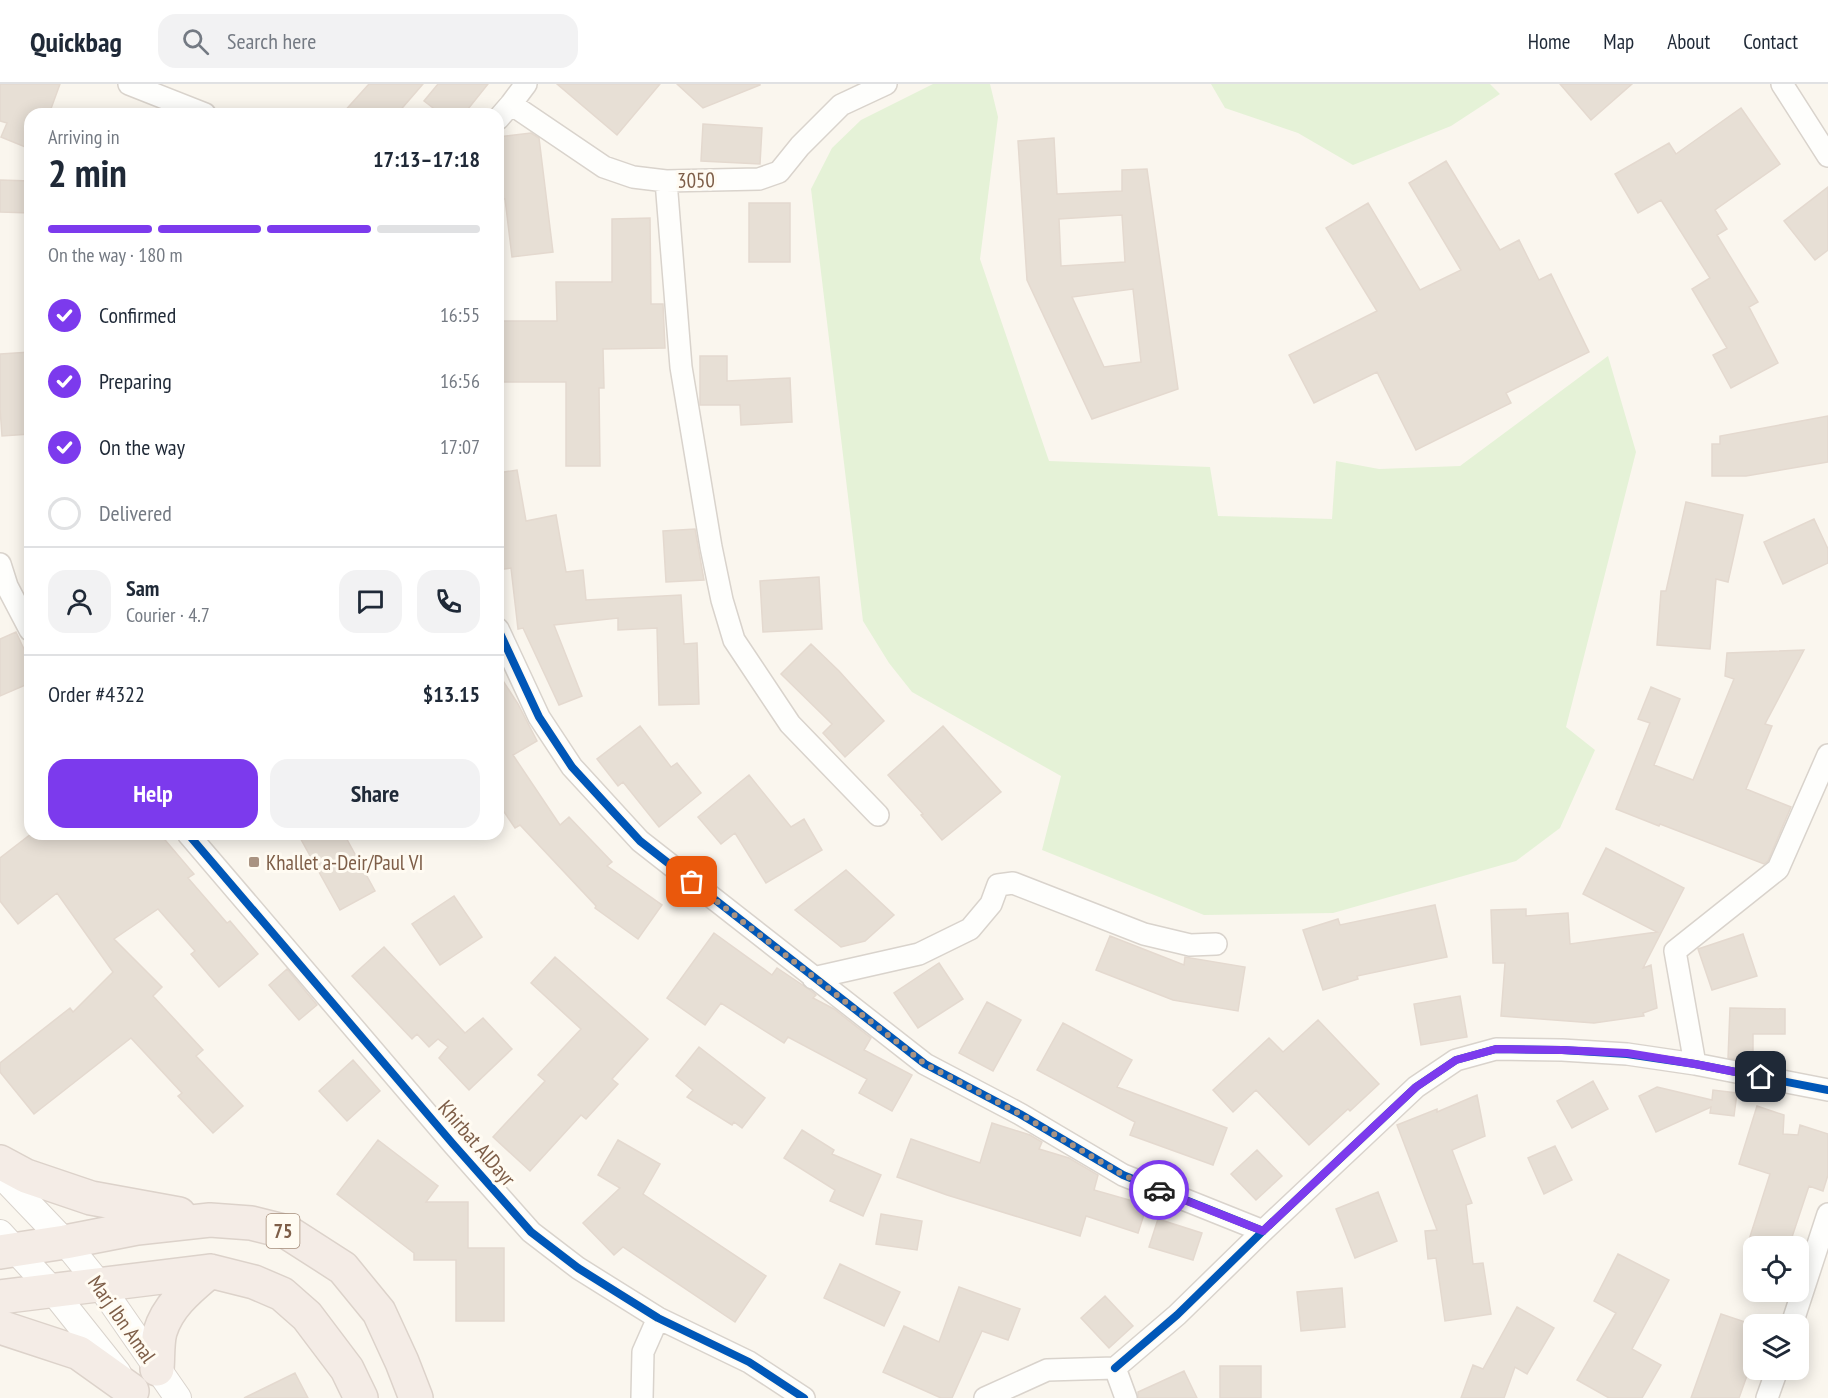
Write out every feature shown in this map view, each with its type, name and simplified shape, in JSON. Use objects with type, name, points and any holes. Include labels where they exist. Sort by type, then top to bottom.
[{"type":"highway","points":[[0,1162],[26,1176],[91,1198],[210,1220]]},
{"type":"highway","name":"75","points":[[5,1245],[65,1242],[137,1228],[210,1220],[251,1223],[287,1232],[343,1268],[379,1312],[416,1398]]},
{"type":"highway","points":[[158,1369],[160,1332],[170,1313],[179,1298],[210,1272]]},
{"type":"highway","points":[[0,1297],[210,1272],[254,1282],[282,1294],[307,1316],[347,1369],[361,1398]]},
{"type":"highway","points":[[0,1327],[79,1353],[135,1395]]},
{"type":"street","points":[[129,84],[190,108]]},
{"type":"street","points":[[505,112],[526,84]]},
{"type":"street","name":"3050","points":[[505,112],[604,167],[633,177],[666,181],[759,179],[779,172],[800,146],[841,105],[886,84]]},
{"type":"street","points":[[1782,84],[1828,156]]},
{"type":"street","points":[[666,181],[681,367],[711,547],[722,600],[734,640],[790,724],[878,815]]},
{"type":"street","points":[[0,564],[7,586],[24,619]]},
{"type":"street","points":[[504,642],[539,717],[572,767],[639,842],[813,978],[925,1064],[1020,1114],[1123,1175],[1263,1231]]},
{"type":"street","points":[[1695,1064],[1675,951],[1778,869],[1828,755]]},
{"type":"street","name":"Khirbat AlDayr","points":[[193,840],[531,1232],[578,1268],[658,1318],[749,1362],[804,1398]]},
{"type":"street","points":[[813,978],[919,954],[970,929],[991,904],[998,885],[1014,883],[1144,934],[1190,945],[1216,944]]},
{"type":"street","points":[[985,1398],[1047,1370],[1115,1368],[1177,1315],[1416,1087],[1456,1060],[1496,1049],[1627,1053],[1828,1090]]},
{"type":"street","name":"Marj Ibn Amal","points":[[0,1174],[65,1242],[99,1284],[178,1398]]},
{"type":"street","points":[[1795,1314],[1828,1214]]},
{"type":"street","name":"Marj Ibn Amal","points":[[5,1245],[52,1290],[135,1395]]},
{"type":"street","points":[[642,1398],[643,1352],[658,1318]]},
{"type":"street","points":[[1115,1368],[1126,1398]]},
{"type":"street","points":[[1767,1398],[1773,1380]]},
{"type":"green space","points":[[933,84],[990,84],[998,117],[980,259],[1049,461],[1210,467],[1218,516],[1332,519],[1336,461],[1379,469],[1460,466],[1608,356],[1636,452],[1566,727],[1595,750],[1560,828],[1516,861],[1333,913],[1204,915],[1042,850],[1061,776],[912,692],[889,663],[863,621],[811,189],[832,148],[861,120]]},
{"type":"green space","points":[[1211,84],[1490,84],[1500,94],[1451,126],[1353,165],[1298,133],[1225,108]]},
{"type":"building","points":[[0,84],[60,84],[51,108],[24,108],[24,147],[1,137],[7,123],[0,121]]},
{"type":"building","points":[[369,84],[423,84],[402,108],[347,108]]},
{"type":"building","points":[[438,84],[488,84],[469,108],[433,108],[424,101]]},
{"type":"building","points":[[557,84],[660,84],[617,135]]},
{"type":"building","points":[[677,84],[760,84],[760,85],[703,108]]},
{"type":"building","points":[[1560,84],[1632,84],[1591,120]]},
{"type":"building","points":[[1741,108],[1780,164],[1715,210],[1727,229],[1717,235],[1758,302],[1749,307],[1778,363],[1731,388],[1713,355],[1727,348],[1692,289],[1710,278],[1661,200],[1638,213],[1615,174],[1669,143],[1676,154]]},
{"type":"building","points":[[703,124],[762,128],[760,164],[701,161]]},
{"type":"building","points":[[531,133],[539,138],[553,252],[512,257],[504,199],[504,136]]},
{"type":"building","points":[[1054,138],[1057,194],[1122,191],[1122,170],[1147,169],[1178,389],[1092,419],[1027,280],[1018,141]],"holes":[[[1122,215],[1125,262],[1061,266],[1059,219]],[[1133,289],[1141,362],[1104,367],[1072,297]]]},
{"type":"building","points":[[1446,161],[1500,250],[1519,240],[1539,280],[1551,274],[1589,352],[1506,393],[1511,403],[1416,450],[1377,372],[1314,403],[1289,355],[1377,311],[1326,228],[1368,203],[1420,290],[1461,270],[1409,183]]},
{"type":"building","points":[[0,180],[24,181],[24,213],[0,212]]},
{"type":"building","points":[[1828,187],[1828,250],[1815,260],[1784,221]]},
{"type":"building","points":[[749,203],[790,203],[790,262],[749,262]]},
{"type":"building","points":[[650,218],[651,304],[663,304],[665,348],[603,349],[604,388],[599,388],[600,466],[566,466],[566,382],[504,382],[504,321],[557,321],[556,282],[612,282],[612,219]]},
{"type":"building","points":[[24,352],[24,434],[2,436],[0,354]]},
{"type":"building","points":[[700,356],[727,356],[727,381],[790,378],[792,422],[741,425],[740,405],[700,405]]},
{"type":"building","points":[[1828,416],[1828,462],[1746,476],[1712,476],[1712,444],[1720,444],[1720,436]]},
{"type":"building","points":[[517,470],[526,521],[556,515],[566,572],[583,570],[586,600],[681,595],[684,644],[697,643],[699,704],[659,705],[657,628],[618,630],[618,618],[554,625],[582,696],[559,705],[523,628],[518,629],[511,568],[504,569],[504,472]]},
{"type":"building","points":[[1686,502],[1743,515],[1728,582],[1716,579],[1710,649],[1657,645],[1661,591],[1666,591]]},
{"type":"building","points":[[1814,519],[1828,549],[1828,563],[1783,584],[1764,542]]},
{"type":"building","points":[[695,529],[704,580],[666,582],[663,531]]},
{"type":"building","points":[[819,577],[822,629],[763,632],[760,581]]},
{"type":"building","points":[[16,632],[24,649],[24,686],[0,696],[0,639]]},
{"type":"building","points":[[811,644],[884,721],[845,757],[823,733],[832,724],[781,674]]},
{"type":"building","points":[[1804,650],[1765,724],[1772,726],[1746,789],[1791,807],[1768,861],[1764,864],[1616,809],[1650,723],[1638,719],[1651,687],[1680,699],[1654,765],[1693,780],[1734,679],[1725,676],[1727,653]]},
{"type":"building","points":[[504,682],[537,741],[513,755],[560,825],[569,817],[612,862],[607,866],[662,905],[638,939],[595,908],[596,906],[520,825],[515,828],[504,812]]},
{"type":"building","points":[[640,726],[671,767],[677,763],[701,793],[659,827],[623,782],[618,786],[597,759]]},
{"type":"building","points":[[943,726],[1001,792],[942,840],[921,815],[923,814],[888,775]]},
{"type":"building","points":[[749,775],[791,827],[804,819],[822,850],[766,883],[735,833],[721,844],[698,817]]},
{"type":"building","points":[[24,839],[165,840],[194,874],[188,878],[227,923],[230,921],[258,954],[219,987],[191,954],[195,951],[158,909],[114,939],[162,987],[153,996],[203,1050],[196,1056],[243,1106],[213,1133],[178,1096],[182,1093],[131,1038],[34,1114],[0,1072],[0,1063],[70,1008],[73,1012],[113,972],[57,893],[18,924],[0,901],[0,858]]},
{"type":"building","points":[[301,840],[347,840],[375,891],[340,910]]},
{"type":"building","points":[[1606,848],[1684,888],[1643,968],[1651,965],[1657,1008],[1643,1013],[1644,1016],[1594,1023],[1501,1016],[1505,963],[1493,963],[1491,910],[1526,909],[1526,916],[1568,913],[1570,944],[1657,932],[1583,894]]},
{"type":"building","points":[[846,870],[894,915],[865,941],[841,947],[795,910]]},
{"type":"building","points":[[454,896],[482,937],[440,965],[412,924]]},
{"type":"building","points":[[1435,905],[1447,957],[1357,976],[1358,979],[1323,990],[1303,930],[1338,919],[1340,925]]},
{"type":"building","points":[[714,933],[772,975],[777,968],[810,990],[816,995],[813,998],[834,1009],[871,1038],[864,1050],[912,1075],[892,1111],[859,1093],[867,1079],[788,1037],[784,1043],[721,1003],[705,1025],[667,998]]},
{"type":"building","points":[[1743,934],[1757,976],[1712,990],[1698,949]]},
{"type":"building","points":[[1110,936],[1184,965],[1185,957],[1245,967],[1238,1011],[1173,1000],[1096,970]]},
{"type":"building","points":[[384,947],[465,1033],[483,1018],[512,1049],[469,1090],[439,1058],[448,1047],[438,1039],[429,1047],[417,1034],[412,1039],[352,976]]},
{"type":"building","points":[[555,957],[648,1039],[612,1079],[618,1084],[586,1119],[581,1115],[530,1171],[493,1137],[545,1081],[538,1075],[581,1029],[531,983]]},
{"type":"building","points":[[939,963],[963,999],[918,1028],[894,993]]},
{"type":"building","points":[[287,969],[317,1005],[299,1020],[269,985]]},
{"type":"building","points":[[1460,996],[1467,1037],[1421,1045],[1414,1004]]},
{"type":"building","points":[[987,1002],[1021,1020],[993,1071],[959,1053]]},
{"type":"building","points":[[1730,1008],[1785,1009],[1785,1034],[1753,1034],[1753,1062],[1728,1058]]},
{"type":"building","points":[[1318,1020],[1379,1084],[1309,1145],[1256,1090],[1233,1112],[1213,1090],[1269,1038],[1283,1052]]},
{"type":"building","points":[[1063,1023],[1132,1060],[1117,1087],[1227,1128],[1213,1165],[1130,1135],[1135,1122],[1037,1070]]},
{"type":"building","points":[[699,1047],[765,1098],[742,1128],[734,1122],[732,1125],[687,1097],[693,1090],[676,1076]]},
{"type":"building","points":[[353,1060],[380,1091],[347,1121],[319,1091]]},
{"type":"building","points":[[1593,1081],[1608,1109],[1572,1128],[1557,1101]]},
{"type":"building","points":[[1657,1087],[1712,1100],[1713,1090],[1737,1093],[1734,1116],[1710,1113],[1711,1107],[1656,1132],[1639,1096]]},
{"type":"building","points":[[1477,1095],[1485,1136],[1452,1150],[1472,1203],[1466,1205],[1473,1264],[1483,1263],[1491,1314],[1445,1321],[1436,1258],[1428,1259],[1425,1231],[1437,1230],[1397,1125],[1437,1109],[1437,1112]]},
{"type":"building","points":[[1757,1106],[1784,1115],[1783,1134],[1798,1135],[1800,1125],[1828,1134],[1828,1175],[1823,1191],[1809,1186],[1792,1236],[1750,1236],[1770,1174],[1739,1164]]},
{"type":"building","points":[[992,1123],[1030,1135],[1042,1142],[1039,1149],[1069,1158],[1098,1175],[1094,1190],[1147,1205],[1138,1233],[1086,1216],[1080,1236],[897,1177],[911,1139],[980,1163]]},
{"type":"building","points":[[802,1130],[834,1150],[832,1154],[881,1175],[863,1216],[830,1201],[835,1190],[784,1158]]},
{"type":"building","points":[[378,1140],[438,1186],[426,1202],[468,1202],[468,1248],[504,1248],[504,1321],[456,1321],[456,1260],[414,1260],[414,1253],[337,1194]]},
{"type":"building","points":[[618,1140],[660,1164],[643,1194],[766,1276],[735,1322],[623,1247],[614,1255],[583,1223],[620,1188],[598,1175]]},
{"type":"building","points":[[1555,1146],[1572,1180],[1544,1194],[1528,1158]]},
{"type":"building","points":[[1257,1150],[1282,1176],[1256,1200],[1231,1174]]},
{"type":"building","points":[[1378,1192],[1397,1241],[1355,1258],[1336,1209]]},
{"type":"building","points":[[881,1214],[922,1221],[917,1250],[876,1244]]},
{"type":"building","points":[[1158,1219],[1202,1233],[1193,1260],[1149,1247]]},
{"type":"building","points":[[1618,1254],[1669,1280],[1632,1349],[1661,1365],[1642,1398],[1609,1398],[1577,1380],[1616,1313],[1594,1301]]},
{"type":"building","points":[[840,1264],[900,1292],[884,1326],[824,1298]]},
{"type":"building","points":[[959,1287],[1020,1309],[1008,1340],[982,1331],[952,1398],[941,1398],[883,1372],[904,1326],[939,1342]]},
{"type":"building","points":[[1342,1288],[1345,1327],[1301,1331],[1297,1292]]},
{"type":"building","points":[[1105,1296],[1133,1326],[1109,1348],[1081,1318]]},
{"type":"building","points":[[1517,1307],[1554,1328],[1527,1374],[1515,1367],[1504,1398],[1461,1398],[1473,1365],[1483,1369]]},
{"type":"building","points":[[1721,1314],[1743,1321],[1743,1380],[1745,1380],[1739,1398],[1691,1398]]},
{"type":"building","points":[[1220,1366],[1261,1366],[1261,1398],[1220,1398]]},
{"type":"building","points":[[1184,1371],[1197,1398],[1138,1398],[1138,1392]]},
{"type":"building","points":[[295,1373],[308,1398],[244,1398]]},
{"type":"cycle path","points":[[504,642],[539,717],[572,767],[640,841],[925,1064],[1020,1114],[1123,1175],[1263,1231]]},
{"type":"cycle path","points":[[193,840],[531,1232],[578,1268],[658,1318],[749,1362],[804,1398]]},
{"type":"cycle path","points":[[1115,1368],[1177,1315],[1416,1087],[1456,1060],[1496,1049],[1627,1054],[1695,1064],[1828,1090]]},
{"type":"way so far","points":[[692,882],[925,1064],[1020,1114],[1123,1175],[1159,1190]]},
{"type":"place","name":"Khallet a-Deir/Paul VI","points":[[254,862]]},
{"type":"route","points":[[1159,1190],[1263,1231],[1416,1087],[1456,1060],[1496,1049],[1627,1053],[1761,1077]]}]
